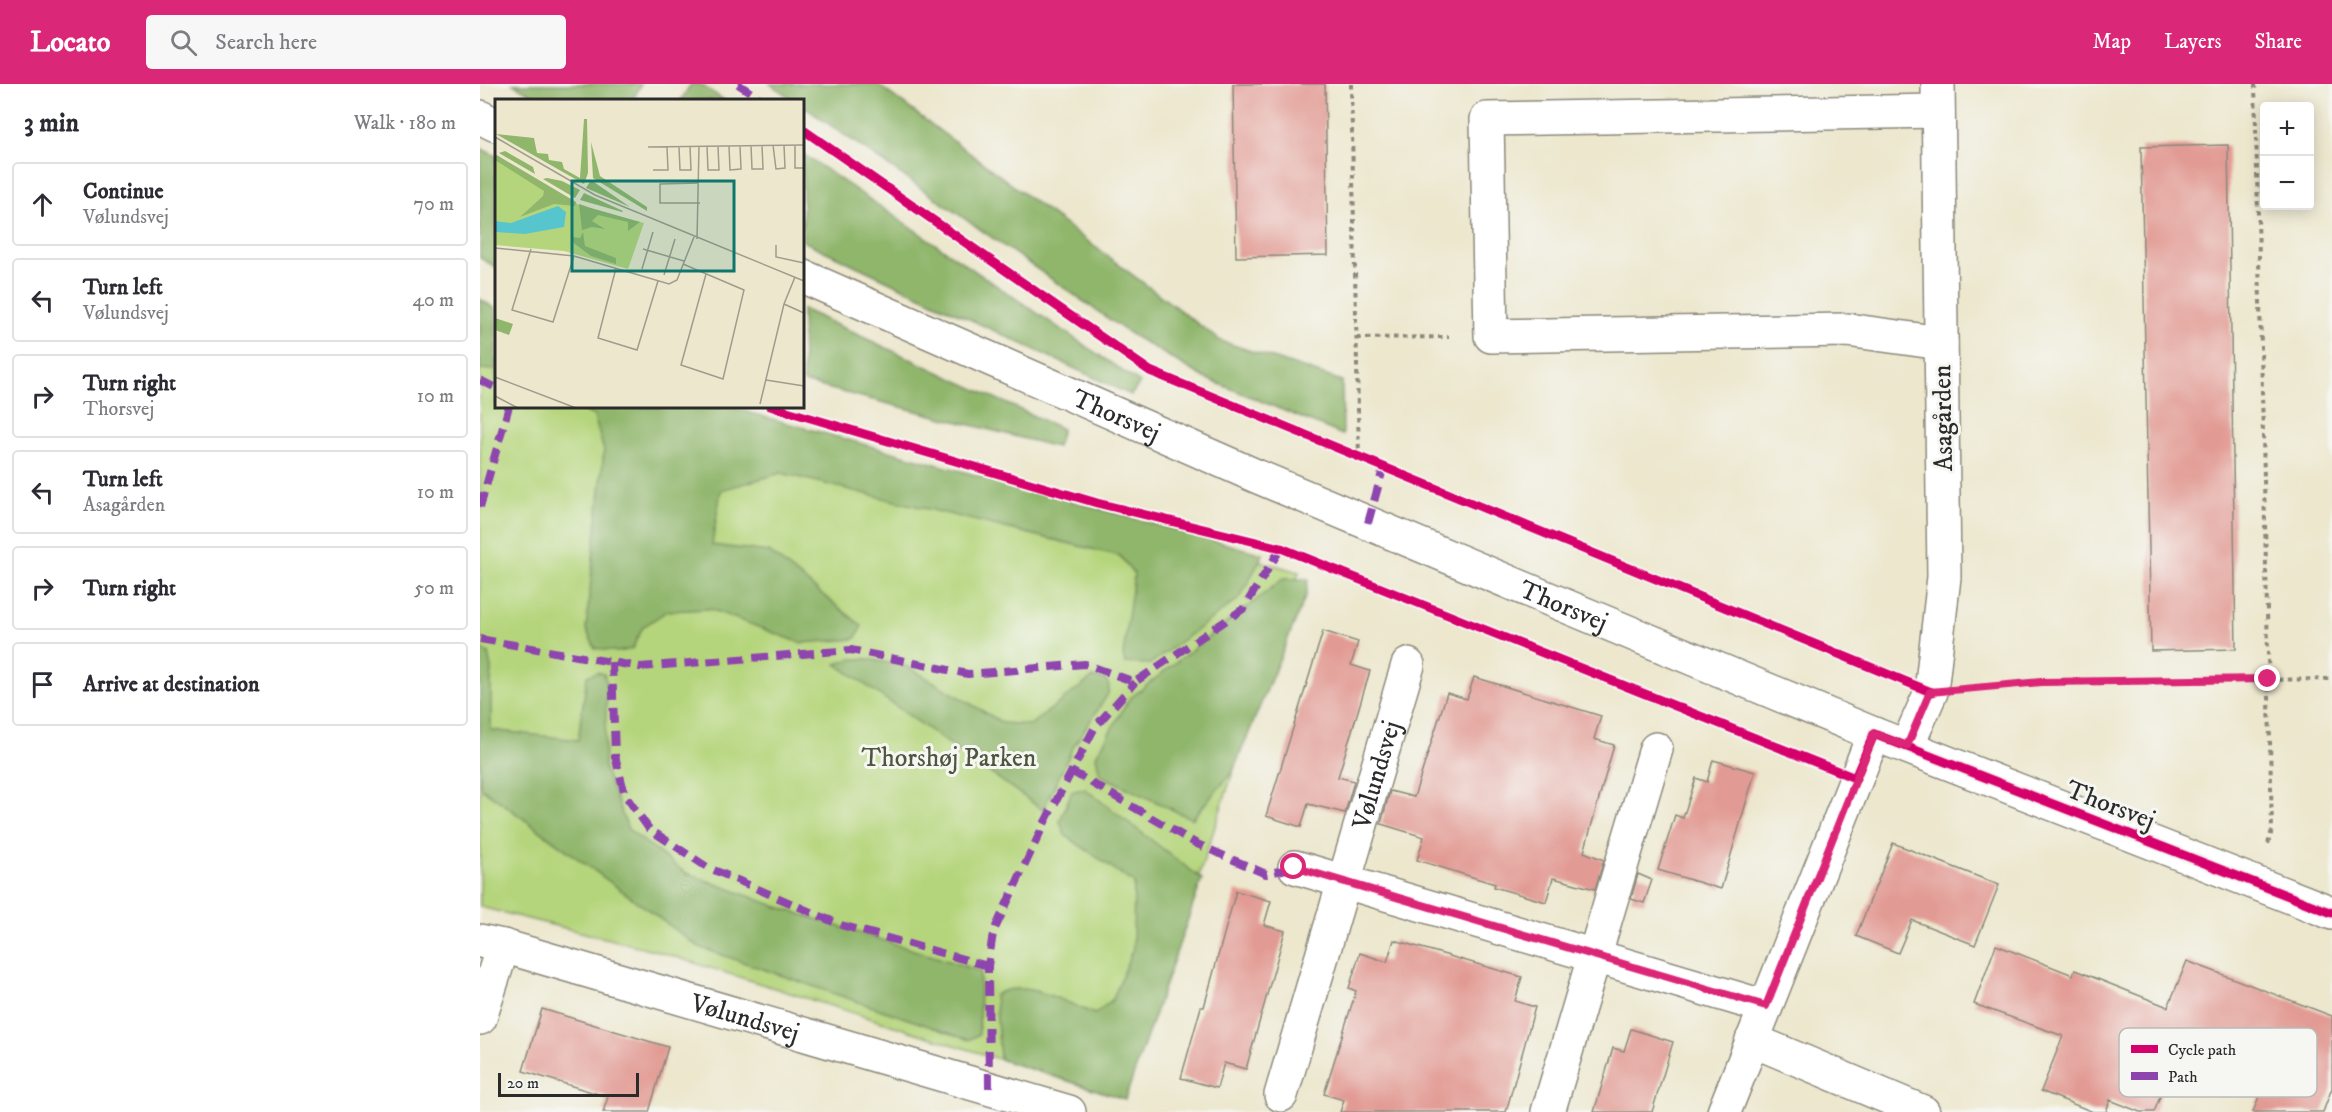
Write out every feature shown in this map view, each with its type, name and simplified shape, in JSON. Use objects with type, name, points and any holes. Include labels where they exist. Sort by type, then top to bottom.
[{"type":"street","points":[[1938,97],[1488,119],[1491,336],[1847,330],[1941,343]]},
{"type":"street","name":"Asagården","points":[[1907,746],[1930,692],[1944,577],[1938,97]]},
{"type":"street","points":[[480,117],[495,124]]},
{"type":"street","name":"Thorsvej","points":[[804,277],[1256,476],[1874,734],[2332,913]]},
{"type":"street","name":"Vølundsvej","points":[[1281,1095],[1408,665]]},
{"type":"street","points":[[1724,1112],[1874,734]]},
{"type":"street","points":[[1548,1112],[1656,749]]},
{"type":"street","points":[[1294,867],[1766,1006]]},
{"type":"street","name":"Vølundsvej","points":[[480,1018],[491,944],[986,1100],[1069,1112]]},
{"type":"street","points":[[1752,1040],[1923,1112]]},
{"type":"path","points":[[1351,84],[1359,458]]},
{"type":"path","points":[[2255,84],[2272,830],[2256,883]]},
{"type":"path","points":[[1357,338],[1491,336]]},
{"type":"path","points":[[1930,692],[2041,682],[2332,679]]},
{"type":"green space","points":[[513,84],[641,84],[634,99],[539,99]]},
{"type":"green space","points":[[691,84],[700,84],[722,99],[682,99]]},
{"type":"green space","points":[[770,84],[877,84],[1221,341],[1342,381],[1343,435],[1205,378],[1129,333],[804,107],[804,99],[792,99]]},
{"type":"green space","points":[[480,148],[495,156],[495,266],[480,258]]},
{"type":"green space","points":[[804,155],[1140,383],[1131,395],[804,241]]},
{"type":"green space","points":[[480,299],[495,308],[495,370],[480,369]]},
{"type":"green space","points":[[804,310],[1062,429],[1057,447],[804,382]]},
{"type":"green space","name":"Thorshøj Parken","points":[[480,316],[495,324],[495,408],[718,408],[1299,572],[1125,1099],[657,951],[480,907]]},
{"type":"green space","points":[[578,408],[733,408],[1263,554],[1240,598],[1150,664],[1125,663],[1123,655],[1134,574],[1120,556],[781,473],[721,490],[712,545],[769,552],[862,626],[855,639],[801,643],[710,609],[667,611],[643,627],[632,649],[618,652],[595,648],[586,629],[604,451],[594,416]]},
{"type":"green space","points":[[1283,579],[1308,579],[1306,595],[1233,771],[1192,819],[1100,775],[1096,756],[1129,699]]},
{"type":"green space","points":[[480,649],[488,653],[491,668],[491,730],[578,740],[587,676],[597,672],[604,674],[607,685],[604,768],[628,829],[684,872],[778,907],[980,971],[979,1034],[969,1040],[699,947],[480,787]]},
{"type":"green space","points":[[851,659],[868,659],[908,667],[1003,723],[1030,725],[1092,678],[1105,679],[1109,686],[1108,694],[1073,747],[1043,810],[836,664]]},
{"type":"green space","points":[[1085,789],[1202,879],[1125,1099],[1000,1059],[995,995],[1006,990],[1032,990],[1095,1014],[1113,999],[1133,948],[1134,883],[1065,835],[1060,821],[1072,791]]},
{"type":"building","points":[[1233,84],[1325,84],[1328,255],[1236,257]]},
{"type":"building","points":[[2228,145],[2236,649],[2151,651],[2141,147]]},
{"type":"building","points":[[1323,631],[1358,642],[1351,665],[1370,671],[1338,777],[1354,781],[1345,813],[1308,804],[1301,827],[1266,816]]},
{"type":"building","points":[[1474,677],[1601,716],[1594,739],[1614,745],[1584,852],[1604,860],[1595,889],[1553,878],[1546,902],[1494,887],[1495,884],[1417,860],[1424,837],[1381,824],[1390,791],[1414,797],[1447,693],[1467,699]]},
{"type":"building","points":[[1713,760],[1755,772],[1721,889],[1658,870],[1675,815],[1683,818],[1696,778],[1707,782]]},
{"type":"building","points":[[1893,843],[1999,885],[1975,945],[1912,920],[1898,953],[1856,936]]},
{"type":"building","points":[[1638,874],[1652,880],[1644,903],[1631,899]]},
{"type":"building","points":[[1236,891],[1271,901],[1264,925],[1285,931],[1246,1069],[1224,1063],[1217,1088],[1181,1078],[1201,1007],[1204,1007]]},
{"type":"building","points":[[1394,940],[1522,977],[1515,1001],[1535,1007],[1506,1112],[1340,1112],[1344,1100],[1324,1094],[1356,991],[1349,988],[1360,953],[1387,962]]},
{"type":"building","points":[[1996,945],[2073,975],[2075,970],[2168,1007],[2187,961],[2332,1016],[2332,1088],[2323,1112],[2253,1112],[2259,1097],[2317,1097],[2317,1028],[2119,1028],[2119,1097],[2160,1097],[2154,1112],[2140,1112],[2110,1100],[2106,1112],[2093,1112],[2041,1091],[2063,1036],[1974,1004]]},
{"type":"building","points":[[542,1009],[668,1047],[649,1112],[603,1112],[608,1097],[523,1071]]},
{"type":"building","points":[[1631,1029],[1673,1042],[1652,1112],[1594,1112],[1613,1048],[1624,1051]]},
{"type":"marked path","points":[[738,84],[760,99]]},
{"type":"marked path","points":[[480,380],[495,388]]},
{"type":"marked path","points":[[480,507],[508,408]]},
{"type":"marked path","points":[[1368,523],[1383,469]]},
{"type":"marked path","points":[[480,639],[640,667],[851,650],[968,674],[1085,664],[1135,682],[1243,609],[1281,548]]},
{"type":"marked path","points":[[612,662],[615,756],[625,795],[649,829],[707,867],[841,925],[988,966]]},
{"type":"marked path","points":[[989,1088],[988,966],[993,933],[1045,822],[1095,727],[1135,682]]},
{"type":"marked path","points":[[1071,771],[1197,844],[1266,874],[1295,867]]},
{"type":"cycle path","points":[[804,130],[1150,371],[1931,692]]},
{"type":"cycle path","points":[[777,408],[1097,503],[1281,548],[1855,778],[1874,734],[2332,913]]},
{"type":"route","points":[[1294,867],[1766,1006],[1874,734],[1907,746],[1930,692],[2041,682],[2268,679]]}]
